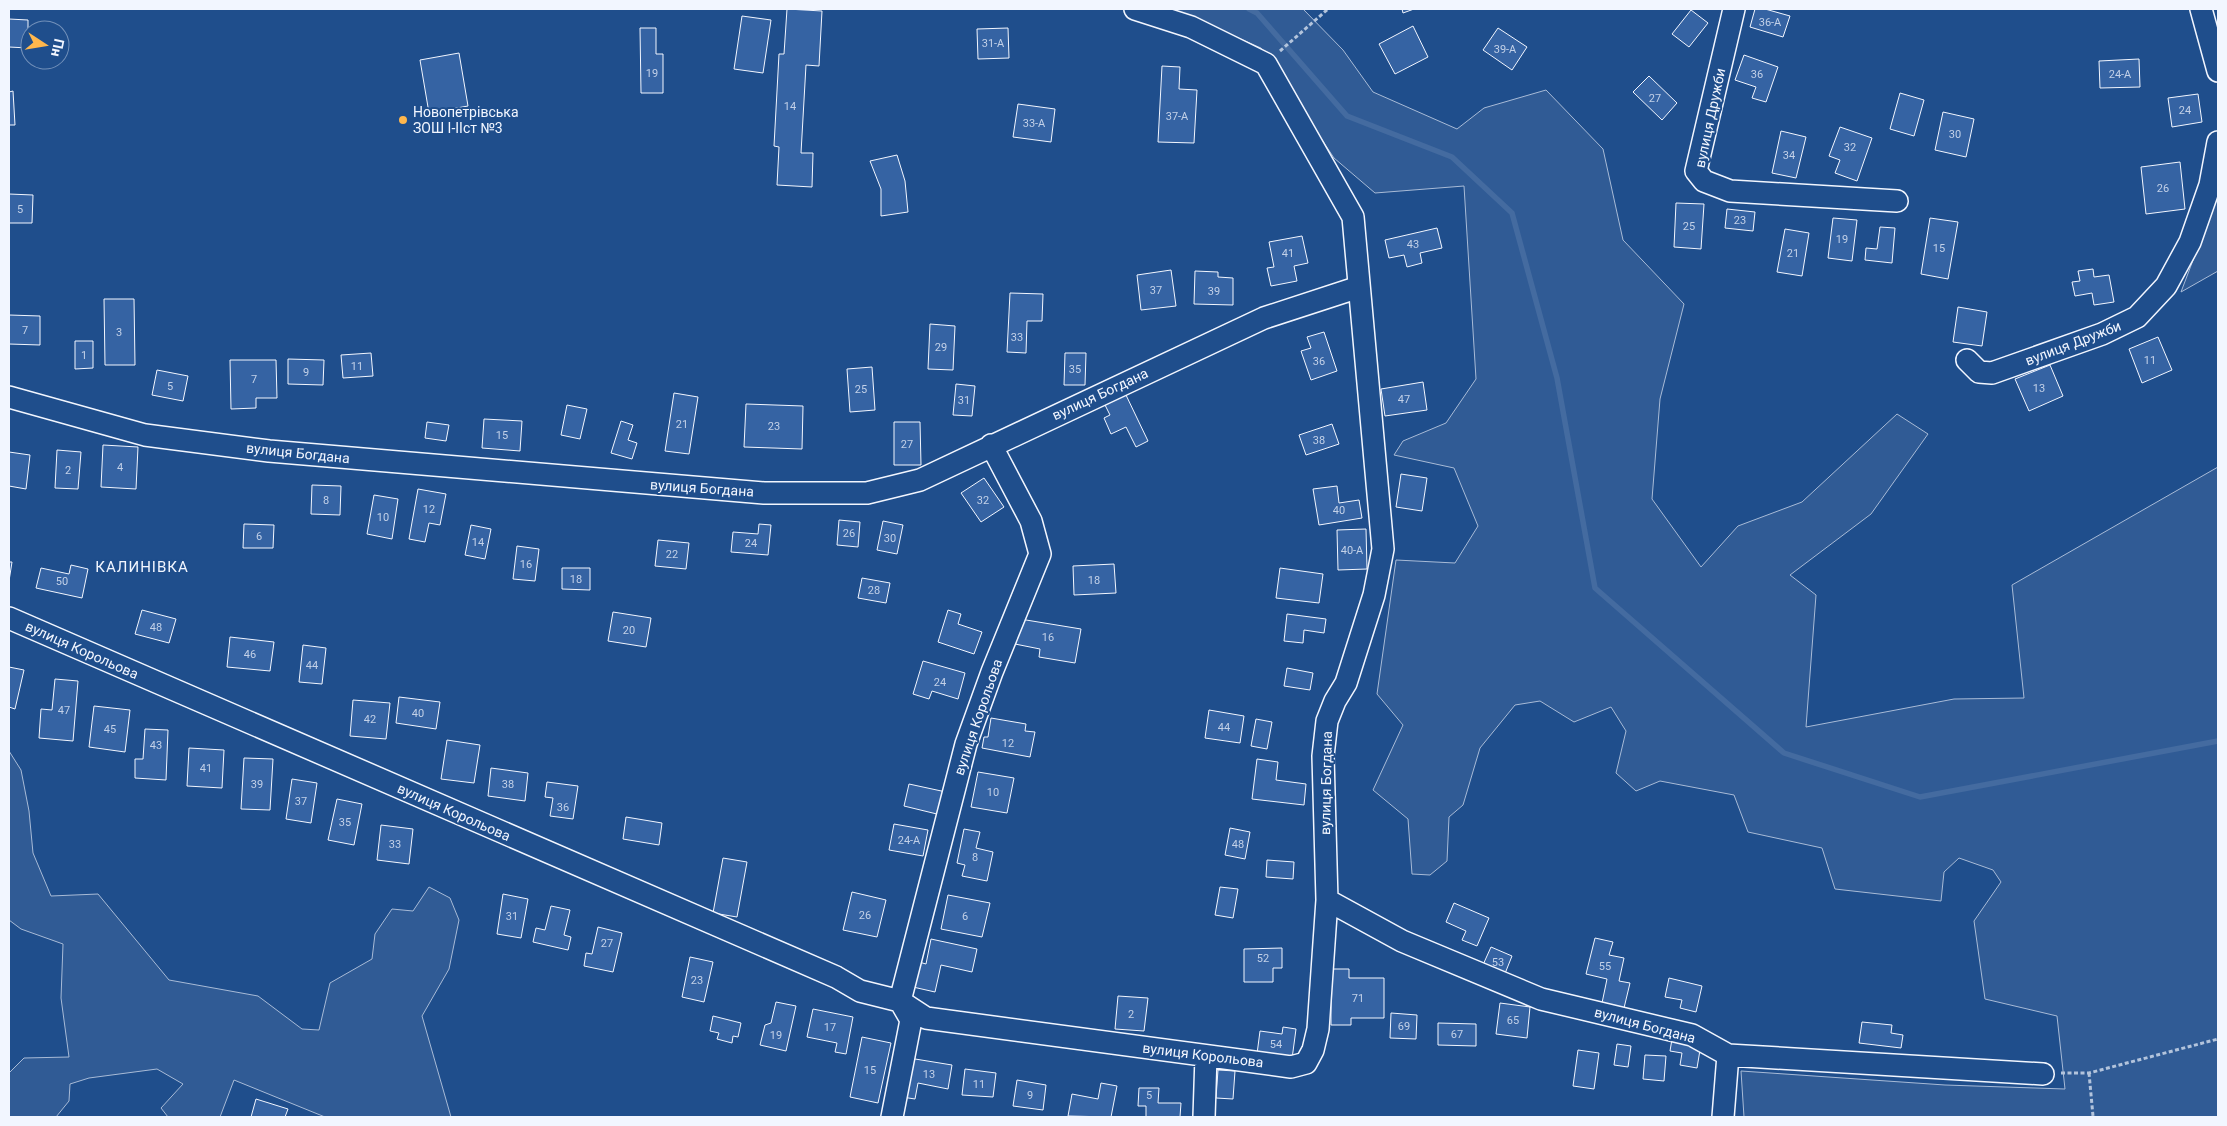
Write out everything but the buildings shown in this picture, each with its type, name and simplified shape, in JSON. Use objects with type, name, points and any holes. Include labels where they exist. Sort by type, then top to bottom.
[{"type":"street","points":[[1135,9],[1191,27],[1266,64]]},
{"type":"street","name":"вулиця Дружби","points":[[1734,9],[1696,171],[1704,181],[1730,191],[1897,202]]},
{"type":"street","points":[[2201,9],[2218,71]]},
{"type":"street","name":"вулиця Богдана","points":[[1266,64],[1353,217],[1383,549],[1374,595],[1346,683],[1335,701],[1327,721],[1323,765],[1327,900],[1318,1030],[1313,1050],[1306,1063],[1291,1067],[1274,1064]]},
{"type":"street","name":"вулиця Дружби","points":[[1967,360],[1979,372],[1992,373],[2102,334],[2138,317],[2166,286],[2190,242],[2210,185],[2218,142]]},
{"type":"street","name":"вулиця Богдана","points":[[9,397],[146,435],[269,451],[764,493],[867,494],[920,480],[1264,318],[1359,287]]},
{"type":"street","name":"вулиця Корольова","points":[[900,1001],[966,744],[992,672],[1040,554],[1031,521],[991,445]]},
{"type":"street","name":"вулиця Корольова","points":[[9,618],[836,977],[860,992],[900,1001],[926,1018],[1274,1064]]},
{"type":"street","name":"вулиця Богдана","points":[[1327,900],[1402,941],[1541,999],[1692,1035],[1728,1055],[2043,1074]]},
{"type":"street","points":[[892,1117],[911,1020],[900,1001]]},
{"type":"street","points":[[1723,1117],[1728,1055]]},
{"type":"street","points":[[1204,1117],[1206,1056]]},
{"type":"path","points":[[1266,64],[1328,9]]},
{"type":"path","points":[[2043,1074],[2089,1073],[2218,1039]]},
{"type":"path","points":[[2089,1073],[2093,1116]]},
{"type":"shaded area","points":[[1172,9],[1303,9],[1343,50],[1373,92],[1457,129],[1484,108],[1546,90],[1603,149],[1623,240],[1684,304],[1660,399],[1652,499],[1701,567],[1738,526],[1802,502],[1897,414],[1928,434],[1871,514],[1790,575],[1816,595],[1806,727],[1954,699],[2024,698],[2012,585],[2218,467],[2218,1117],[1744,1117],[1741,1071],[1945,1085],[2065,1089],[2057,1016],[1985,999],[1974,921],[2001,882],[1993,870],[1959,858],[1944,872],[1941,901],[1835,889],[1822,848],[1748,832],[1734,795],[1660,781],[1636,791],[1616,773],[1626,731],[1611,707],[1574,722],[1540,701],[1515,705],[1480,748],[1463,805],[1449,817],[1447,861],[1430,875],[1412,874],[1408,819],[1373,790],[1403,725],[1377,694],[1396,560],[1455,563],[1478,526],[1454,468],[1394,455],[1403,441],[1446,423],[1476,379],[1464,186],[1375,193],[1334,158],[1261,48]]},
{"type":"shaded area","points":[[2218,194],[2218,271],[2181,292]]},
{"type":"shaded area","points":[[9,751],[21,770],[29,811],[33,853],[51,896],[98,894],[169,980],[258,996],[302,1029],[319,1030],[330,983],[372,959],[375,934],[392,909],[413,911],[429,887],[450,898],[459,920],[449,969],[422,1016],[451,1117],[325,1117],[234,1080],[220,1117],[168,1117],[161,1108],[183,1084],[157,1069],[89,1078],[70,1084],[69,1101],[56,1117],[9,1117],[9,1073],[24,1058],[69,1057],[61,998],[63,944],[21,929],[9,920]]},
{"type":"waterway","points":[[1249,9],[1257,13],[1347,116],[1452,157],[1512,213],[1557,378],[1595,588],[1784,753],[1920,797],[2218,741]]},
{"type":"place","name":"Новопетрівська ЗОШ I-IIст №3","points":[[403,120]]},
{"type":"district","name":"КАЛИНІВКА","points":[[142,567]]}]
